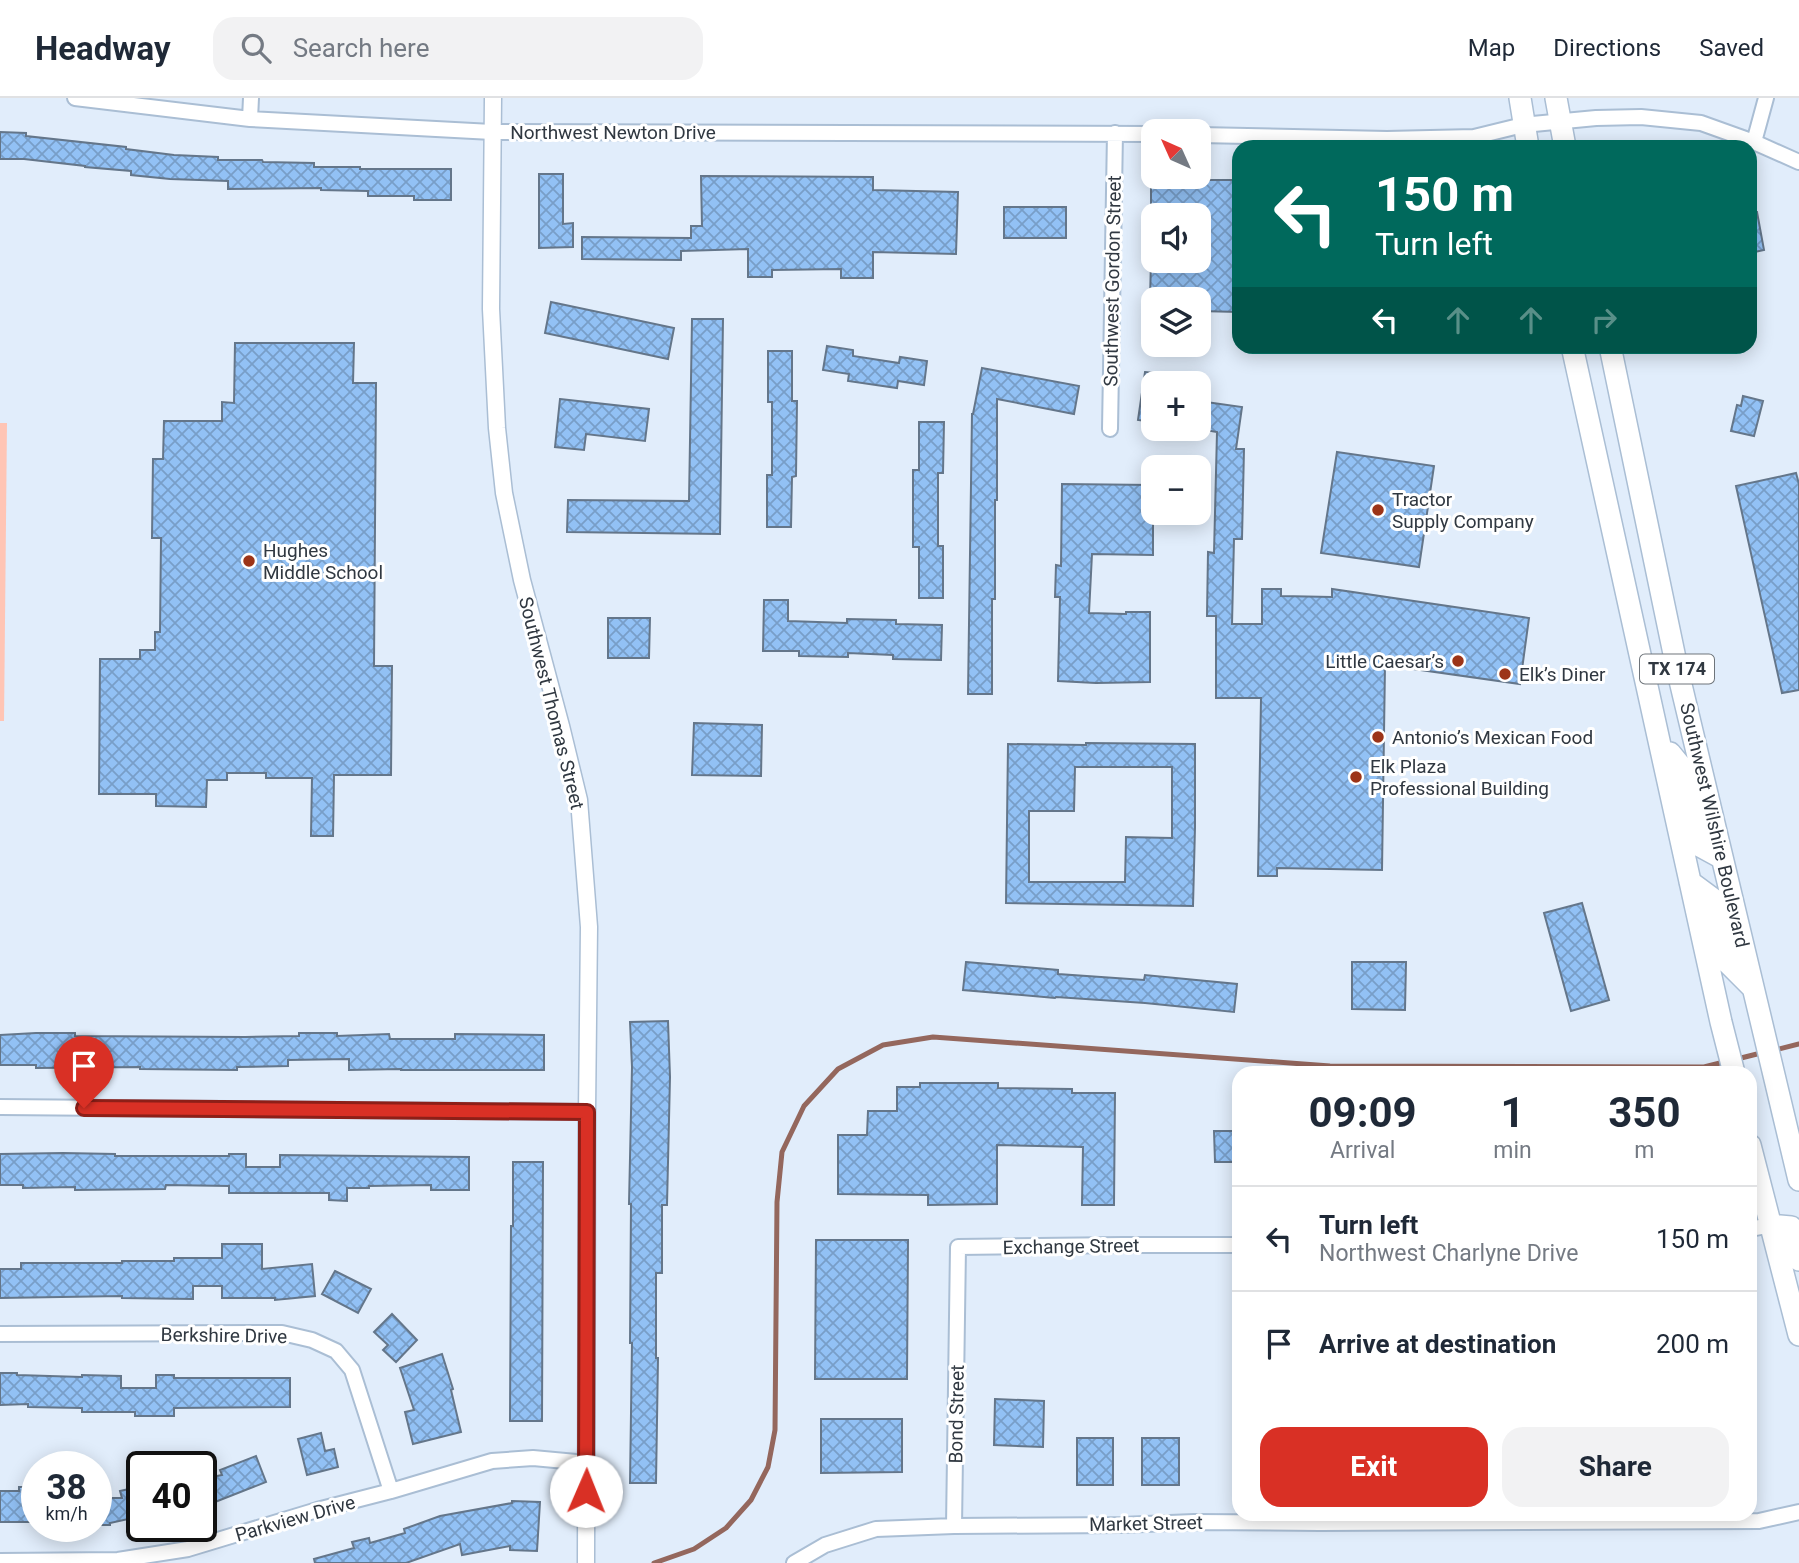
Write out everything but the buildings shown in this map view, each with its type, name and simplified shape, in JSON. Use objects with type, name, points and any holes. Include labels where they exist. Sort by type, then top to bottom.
[{"type":"main road","points":[[1520,98],[1526,140]]},
{"type":"main road","points":[[1556,98],[1564,140]]},
{"type":"main road","name":"Southwest Wilshire Boulevard","points":[[1574,354],[1732,1066]]},
{"type":"main road","name":"Southwest Wilshire Boulevard","points":[[1612,354],[1677,668],[1799,1180]]},
{"type":"main road","points":[[1659,741],[1679,764],[1700,846],[1722,858]]},
{"type":"main road","points":[[1690,882],[1713,898],[1727,962],[1754,989]]},
{"type":"main road","points":[[1757,1202],[1760,1227],[1799,1335]]},
{"type":"main road","points":[[1760,1227],[1791,1227],[1799,1260]]},
{"type":"street","name":"Northwest Newton Drive","points":[[75,98],[250,119],[492,132],[1141,134]]},
{"type":"street","points":[[250,119],[251,98]]},
{"type":"street","name":"Southwest Thomas Street","points":[[493,98],[491,309],[497,428],[504,493],[522,580],[579,800],[589,927],[586,1563]]},
{"type":"street","points":[[1755,140],[1766,98]]},
{"type":"street","points":[[1211,135],[1387,139],[1474,137],[1523,125],[1641,117],[1701,123],[1748,140]]},
{"type":"street","name":"Southwest Gordon Street","points":[[1110,429],[1115,133]]},
{"type":"street","points":[[1757,143],[1799,162]]},
{"type":"street","points":[[0,1107],[587,1112]]},
{"type":"street","name":"Exchange Street","points":[[958,1302],[958,1247],[1232,1245]]},
{"type":"street","name":"Bond Street","points":[[954,1526],[958,1302]]},
{"type":"street","name":"Berkshire Drive","points":[[0,1334],[282,1333],[312,1340],[336,1351],[352,1370],[391,1491]]},
{"type":"street","name":"Parkview Drive","points":[[0,1561],[118,1560],[188,1549],[492,1461],[533,1458],[587,1463]]},
{"type":"street","name":"Market Street","points":[[794,1563],[825,1545],[876,1529],[1194,1522],[1759,1521],[1799,1512]]},
{"type":"shaded area","points":[[0,423],[7,423],[4,721],[0,721]]},
{"type":"waterway","points":[[654,1563],[694,1549],[726,1528],[751,1500],[768,1467],[775,1430],[777,1202],[782,1152],[804,1106],[838,1069],[883,1045],[933,1037],[1330,1066]]},
{"type":"waterway","points":[[1775,1050],[1799,1044]]},
{"type":"waterway","points":[[1737,1059],[1765,1052]]},
{"type":"waterway","points":[[1708,1066],[1728,1061]]},
{"type":"place","name":"Tractor Supply Company","points":[[1378,510]]},
{"type":"place","name":"Hughes Middle School","points":[[249,561]]},
{"type":"place","name":"Little Caesar’s","points":[[1458,661]]},
{"type":"place","name":"Elk’s Diner","points":[[1505,674]]},
{"type":"place","name":"Antonio’s Mexican Food","points":[[1378,737]]},
{"type":"place","name":"Elk Plaza Professional Building","points":[[1356,777]]},
{"type":"route","points":[[84,1108],[587,1112],[586,1491]]}]
